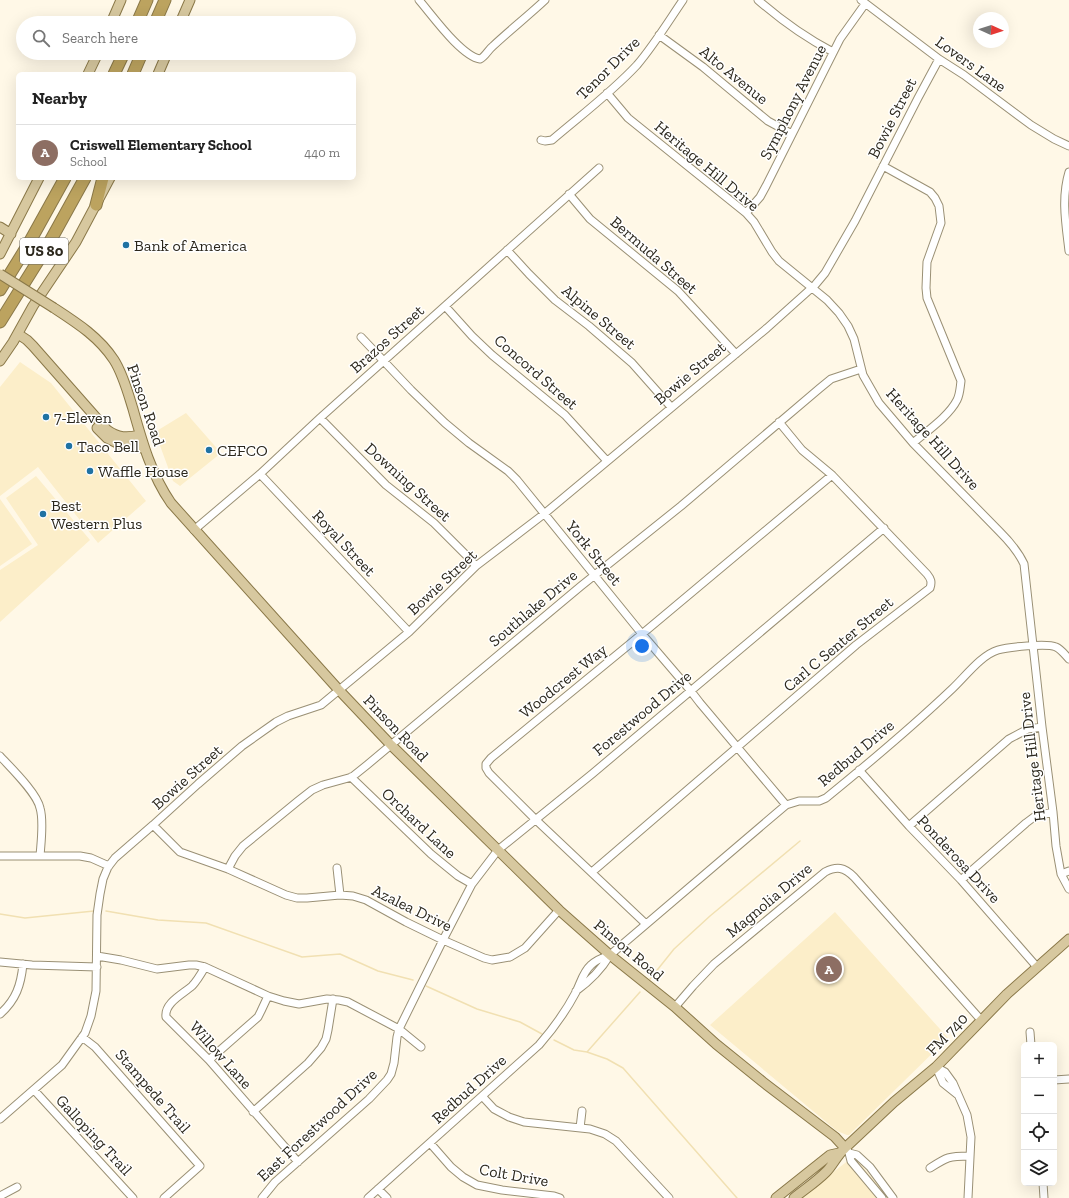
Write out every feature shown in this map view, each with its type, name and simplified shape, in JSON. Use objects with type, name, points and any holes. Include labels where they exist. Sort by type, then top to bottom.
[{"type":"highway","points":[[138,16],[143,0]]},
{"type":"highway","points":[[139,16],[147,0]]},
{"type":"highway","points":[[158,16],[165,0]]},
{"type":"highway","points":[[115,72],[121,60]]},
{"type":"highway","points":[[135,71],[139,60]]},
{"type":"highway","name":"US 80","points":[[0,290],[32,238],[64,180]]},
{"type":"highway","name":"US 80","points":[[0,322],[45,250],[84,180]]},
{"type":"highway","points":[[96,205],[102,180]]},
{"type":"main road","points":[[114,16],[122,0]]},
{"type":"main road","points":[[183,16],[190,0]]},
{"type":"main road","points":[[89,72],[95,60]]},
{"type":"main road","points":[[159,72],[164,60]]},
{"type":"main road","points":[[0,254],[39,180]]},
{"type":"main road","points":[[0,361],[18,334],[32,306],[76,242],[109,180]]},
{"type":"main road","points":[[0,227],[11,234]]},
{"type":"main road","name":"Pinson Road","points":[[0,274],[54,308],[90,333],[101,344],[114,361],[126,389],[153,472],[162,490],[176,510],[338,689],[391,745],[559,910],[741,1065],[835,1136],[844,1151]]},
{"type":"main road","points":[[18,334],[33,346],[102,426],[111,433],[122,437],[140,435]]},
{"type":"main road","points":[[80,400],[88,418],[107,438],[119,444],[131,445],[145,449]]},
{"type":"main road","name":"FM 740","points":[[844,1151],[894,1102],[936,1067],[1007,994],[1069,938]]},
{"type":"main road","points":[[794,1198],[826,1172],[844,1151]]},
{"type":"main road","points":[[776,1198],[830,1154],[844,1151]]},
{"type":"street","points":[[419,0],[458,46],[475,58],[480,59],[484,57],[492,46],[545,0]]},
{"type":"street","name":"Tenor Drive","points":[[541,140],[552,140],[607,93],[636,65],[683,0]]},
{"type":"street","points":[[758,0],[810,40],[833,52]]},
{"type":"street","name":"Symphony Avenue","points":[[746,213],[763,192],[833,52],[863,2]]},
{"type":"street","name":"Lovers Lane","points":[[863,2],[939,59],[964,75],[1043,133],[1069,146]]},
{"type":"street","name":"Alto Avenue","points":[[659,35],[703,67],[768,122],[792,134]]},
{"type":"street","name":"Bowie Street","points":[[0,1119],[62,1065],[85,1033],[91,1016],[96,991],[97,915],[100,894],[103,880],[109,866],[122,851],[242,746],[258,734],[288,716],[320,704],[408,632],[476,566],[544,514],[736,354],[812,287],[825,273],[844,241],[939,59]]},
{"type":"street","name":"Heritage Hill Drive","points":[[607,93],[628,118],[746,213],[754,222],[778,260],[827,300],[839,313],[848,326],[854,339],[861,369],[866,382],[878,403],[913,443],[1000,532],[1021,556],[1024,564],[1042,727],[1061,874],[1069,889]]},
{"type":"street","points":[[883,166],[930,192],[939,206],[941,223],[927,262],[927,298],[961,381],[960,392],[956,401],[945,415],[913,443]]},
{"type":"street","name":"Brazos Street","points":[[194,530],[260,474],[383,361],[599,168]]},
{"type":"street","points":[[1069,172],[1064,196],[1069,251]]},
{"type":"street","name":"Bermuda Street","points":[[569,194],[590,219],[678,291],[736,354]]},
{"type":"street","name":"Alpine Street","points":[[507,250],[554,300],[590,326],[632,363],[671,407]]},
{"type":"street","name":"Concord Street","points":[[445,306],[472,336],[492,355],[565,415],[607,461]]},
{"type":"street","name":"York Street","points":[[362,337],[411,390],[446,423],[469,443],[508,471],[517,480],[642,634],[786,805]]},
{"type":"street","name":"Southlake Drive","points":[[228,869],[235,856],[243,846],[298,801],[312,790],[351,777],[580,586],[681,506],[831,379],[861,369]]},
{"type":"street","name":"Downing Street","points":[[320,418],[386,485],[434,523],[476,566]]},
{"type":"street","name":"Carl C Senter Street","points":[[592,872],[856,645],[930,588],[932,584],[931,579],[927,574],[884,528],[832,475],[802,450],[779,422]]},
{"type":"street","name":"Royal Street","points":[[260,474],[408,632]]},
{"type":"street","name":"Woodcrest Way","points":[[646,924],[536,820],[489,773],[486,768],[486,764],[497,753],[832,475]]},
{"type":"street","name":"Forestwood Drive","points":[[443,940],[472,884],[498,850],[536,820],[884,528]]},
{"type":"street","name":"Redbud Drive","points":[[368,1198],[523,1060],[550,1032],[576,992],[602,968],[610,955],[786,805],[799,801],[819,801],[826,798],[860,770],[990,654],[998,650],[1033,646],[1055,647],[1061,650],[1069,659]]},
{"type":"street","points":[[909,826],[1009,739],[1028,729],[1042,727]]},
{"type":"street","points":[[0,756],[35,797],[40,808],[42,825],[40,856]]},
{"type":"street","name":"Ponderosa Drive","points":[[860,770],[909,826],[961,880],[1037,967]]},
{"type":"street","name":"Orchard Lane","points":[[351,777],[435,858],[458,876],[472,884]]},
{"type":"street","points":[[961,880],[1030,820],[1042,814],[1053,812]]},
{"type":"street","name":"Azalea Drive","points":[[153,825],[180,852],[228,869],[286,895],[297,898],[353,896],[366,900],[443,940],[492,960],[510,957],[525,948],[559,910]]},
{"type":"street","points":[[0,856],[80,856],[90,858],[109,866]]},
{"type":"street","points":[[337,868],[340,896]]},
{"type":"street","name":"Magnolia Drive","points":[[674,1007],[714,964],[825,872],[833,868],[841,868],[848,871],[854,877],[981,1020]]},
{"type":"street","points":[[1061,874],[1069,871]]},
{"type":"street","name":"East Forestwood Drive","points":[[262,1198],[275,1182],[369,1099],[387,1080],[391,1074],[394,1064],[396,1037],[399,1029],[443,940]]},
{"type":"street","points":[[97,956],[157,968],[189,965],[205,967],[268,996],[299,1004],[327,999],[348,1002],[399,1029],[421,1047]]},
{"type":"street","points":[[0,962],[97,967]]},
{"type":"street","points":[[0,1014],[14,998],[19,988],[22,979],[23,964]]},
{"type":"street","name":"Willow Lane","points":[[205,967],[199,978],[192,986],[166,1009],[166,1017],[209,1060],[298,1162]]},
{"type":"street","points":[[209,1060],[258,1017],[268,996]]},
{"type":"street","points":[[253,1112],[308,1063],[321,1048],[326,1039],[333,1000]]},
{"type":"street","points":[[1030,1032],[1032,1042]]},
{"type":"street","name":"Stampede Trail","points":[[82,1037],[95,1047],[200,1166],[164,1198]]},
{"type":"street","points":[[936,1067],[949,1076],[957,1089],[958,1095],[967,1114],[971,1137],[968,1198]]},
{"type":"street","points":[[1057,1080],[1069,1079]]},
{"type":"street","name":"Galloping Trail","points":[[34,1090],[133,1198]]},
{"type":"street","points":[[482,1096],[494,1109],[509,1117],[524,1122],[590,1129],[605,1134],[616,1141],[669,1198]]},
{"type":"street","points":[[580,1128],[582,1110]]},
{"type":"street","name":"Colt Drive","points":[[430,1143],[463,1178],[477,1185],[560,1198]]},
{"type":"street","points":[[844,1151],[882,1198]]},
{"type":"street","points":[[844,1151],[857,1155],[870,1167],[894,1198]]},
{"type":"street","points":[[930,1168],[948,1157],[969,1156]]},
{"type":"street","points":[[1043,1186],[1044,1198]]},
{"type":"street","points":[[0,1196],[17,1187]]},
{"type":"street","points":[[378,1189],[387,1198]]},
{"type":"shaded area","points":[[20,362],[51,383],[146,501],[98,543],[38,467],[0,496],[0,387]]},
{"type":"shaded area","points":[[186,413],[221,453],[180,486],[173,481],[155,432]]},
{"type":"shaded area","points":[[36,476],[90,540],[0,622],[0,570],[38,545],[6,498]]},
{"type":"shaded area","points":[[0,499],[32,544],[0,566]]},
{"type":"shaded area","points":[[835,912],[948,1038],[849,1135],[837,1131],[710,1025]]},
{"type":"shaded area","points":[[854,1156],[889,1198],[800,1198]]},
{"type":"waterway","points":[[650,979],[674,949],[710,916],[800,841]]},
{"type":"waterway","points":[[0,914],[25,918],[94,911]]},
{"type":"waterway","points":[[106,911],[158,920],[206,923],[302,957],[340,954],[378,971],[413,980]]},
{"type":"waterway","points":[[426,986],[477,1009],[520,1022],[542,1034]]},
{"type":"waterway","points":[[587,1052],[640,992]]},
{"type":"waterway","points":[[554,1040],[574,1050],[587,1052],[607,1059],[623,1068],[737,1198]]},
{"type":"place","name":"Bank of America","points":[[126,245]]},
{"type":"place","name":"7-Eleven","points":[[46,417]]},
{"type":"place","name":"Taco Bell","points":[[69,446]]},
{"type":"place","name":"CEFCO","points":[[209,450]]},
{"type":"place","name":"Waffle House","points":[[90,471]]},
{"type":"place","name":"Best Western Plus","points":[[43,514]]},
{"type":"place","name":"Criswell Elementary School","points":[[829,969]]}]
